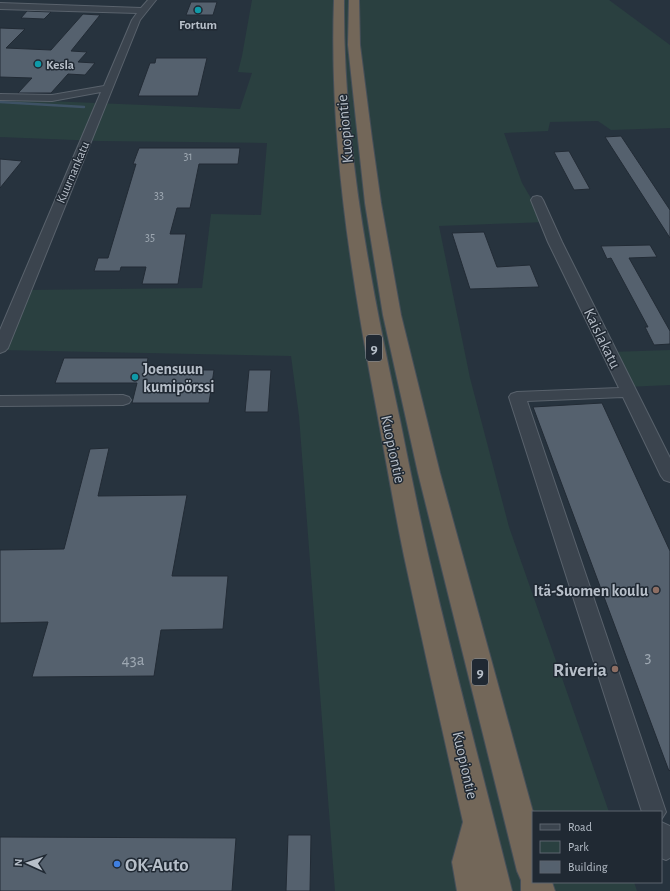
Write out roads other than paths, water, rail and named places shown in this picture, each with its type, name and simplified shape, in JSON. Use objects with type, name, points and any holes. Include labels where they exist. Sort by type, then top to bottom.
[{"type":"highway","name":"Kuopiontie","points":[[339,0],[338,45],[354,131],[373,203],[391,308],[403,365],[488,703],[532,867]]},
{"type":"highway","name":"Kuopiontie","points":[[354,0],[354,131],[352,212],[368,316],[416,555],[496,891]]},
{"type":"highway","points":[[474,891],[468,862],[479,818]]},
{"type":"street","name":"Kuurnankatu","points":[[0,348],[136,20],[152,0]]},
{"type":"street","points":[[0,6],[142,11]]},
{"type":"street","points":[[0,97],[46,99],[88,90],[107,89]]},
{"type":"street","name":"Kaislakatu","points":[[537,200],[555,242],[670,476]]},
{"type":"street","points":[[629,392],[517,397],[654,811]]},
{"type":"street","points":[[0,401],[123,400]]},
{"type":"waterway","points":[[0,102],[84,107]]},
{"type":"place","name":"Fortum","points":[[198,10]]},
{"type":"place","name":"Kesla","points":[[38,64]]},
{"type":"place","name":"Joensuun kumipörssi","points":[[135,377]]},
{"type":"place","name":"Itä-Suomen koulu","points":[[656,590]]},
{"type":"place","name":"Riveria","points":[[615,669]]},
{"type":"place","name":"OK-Auto","points":[[117,864]]}]
